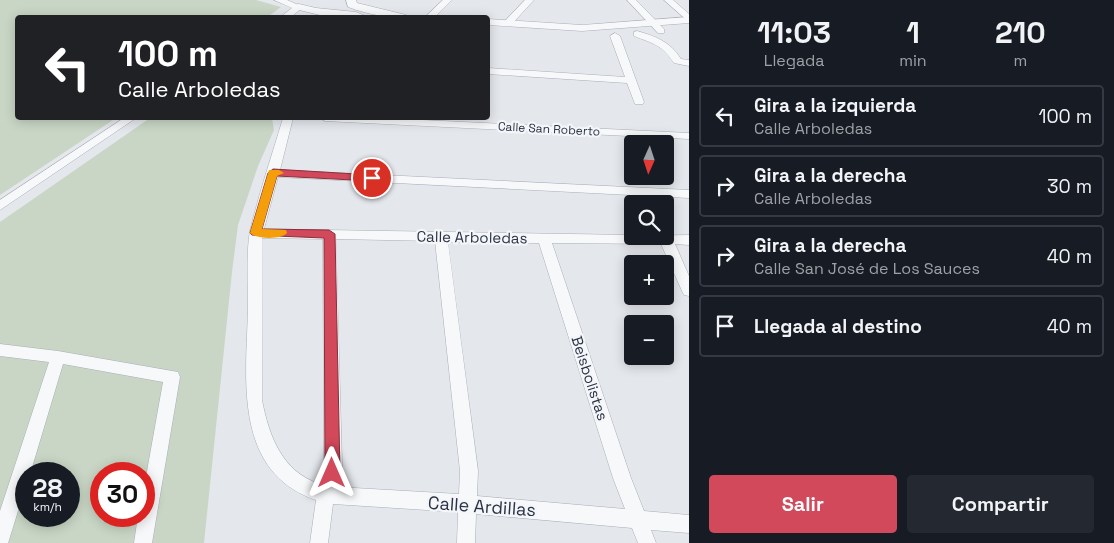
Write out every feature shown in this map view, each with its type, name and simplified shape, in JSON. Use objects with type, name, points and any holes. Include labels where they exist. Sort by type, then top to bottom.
[{"type":"street","points":[[278,0],[322,15],[350,13],[356,15]]},
{"type":"street","points":[[288,15],[311,0]]},
{"type":"street","points":[[322,15],[345,0]]},
{"type":"street","points":[[350,0],[352,4],[366,10],[391,15]]},
{"type":"street","points":[[431,15],[448,0]]},
{"type":"street","points":[[508,23],[530,0]]},
{"type":"street","points":[[631,0],[661,31]]},
{"type":"street","points":[[668,0],[689,19]]},
{"type":"street","points":[[490,22],[582,28],[689,19]]},
{"type":"street","points":[[490,30],[615,36],[689,29]]},
{"type":"street","points":[[637,34],[665,45],[684,62]]},
{"type":"street","points":[[615,36],[639,102]]},
{"type":"street","points":[[490,70],[631,80]]},
{"type":"street","points":[[0,206],[128,120]]},
{"type":"street","points":[[256,233],[287,120]]},
{"type":"street","name":"Calle San Roberto","points":[[365,120],[686,136]]},
{"type":"street","points":[[273,173],[689,194]]},
{"type":"street","name":"Calle Arboledas","points":[[256,233],[624,239]]},
{"type":"street","name":"Calle Ardillas","points":[[256,233],[254,400],[258,427],[272,456],[295,482],[309,491],[327,495],[468,504],[689,524]]},
{"type":"street","points":[[319,543],[322,513],[333,467],[329,234]]},
{"type":"street","points":[[441,237],[469,471],[465,530],[466,543]]},
{"type":"street","name":"Beisbolistas","points":[[544,238],[622,478],[647,543]]},
{"type":"street","name":"Calle Arboledas","points":[[674,240],[689,240]]},
{"type":"street","points":[[668,245],[689,290]]},
{"type":"street","points":[[0,350],[58,357],[172,376],[143,543]]},
{"type":"street","points":[[0,540],[58,357]]},
{"type":"green space","points":[[0,0],[256,0],[281,7],[270,15],[15,15],[15,120],[113,120],[0,195]]},
{"type":"green space","points":[[147,120],[272,120],[274,130],[258,166],[238,225],[204,543],[0,543],[0,222]]},
{"type":"slow traffic","points":[[279,173],[273,173],[256,233],[282,233]]},
{"type":"route","points":[[332,473],[329,234],[256,233],[273,173],[372,178]]}]
